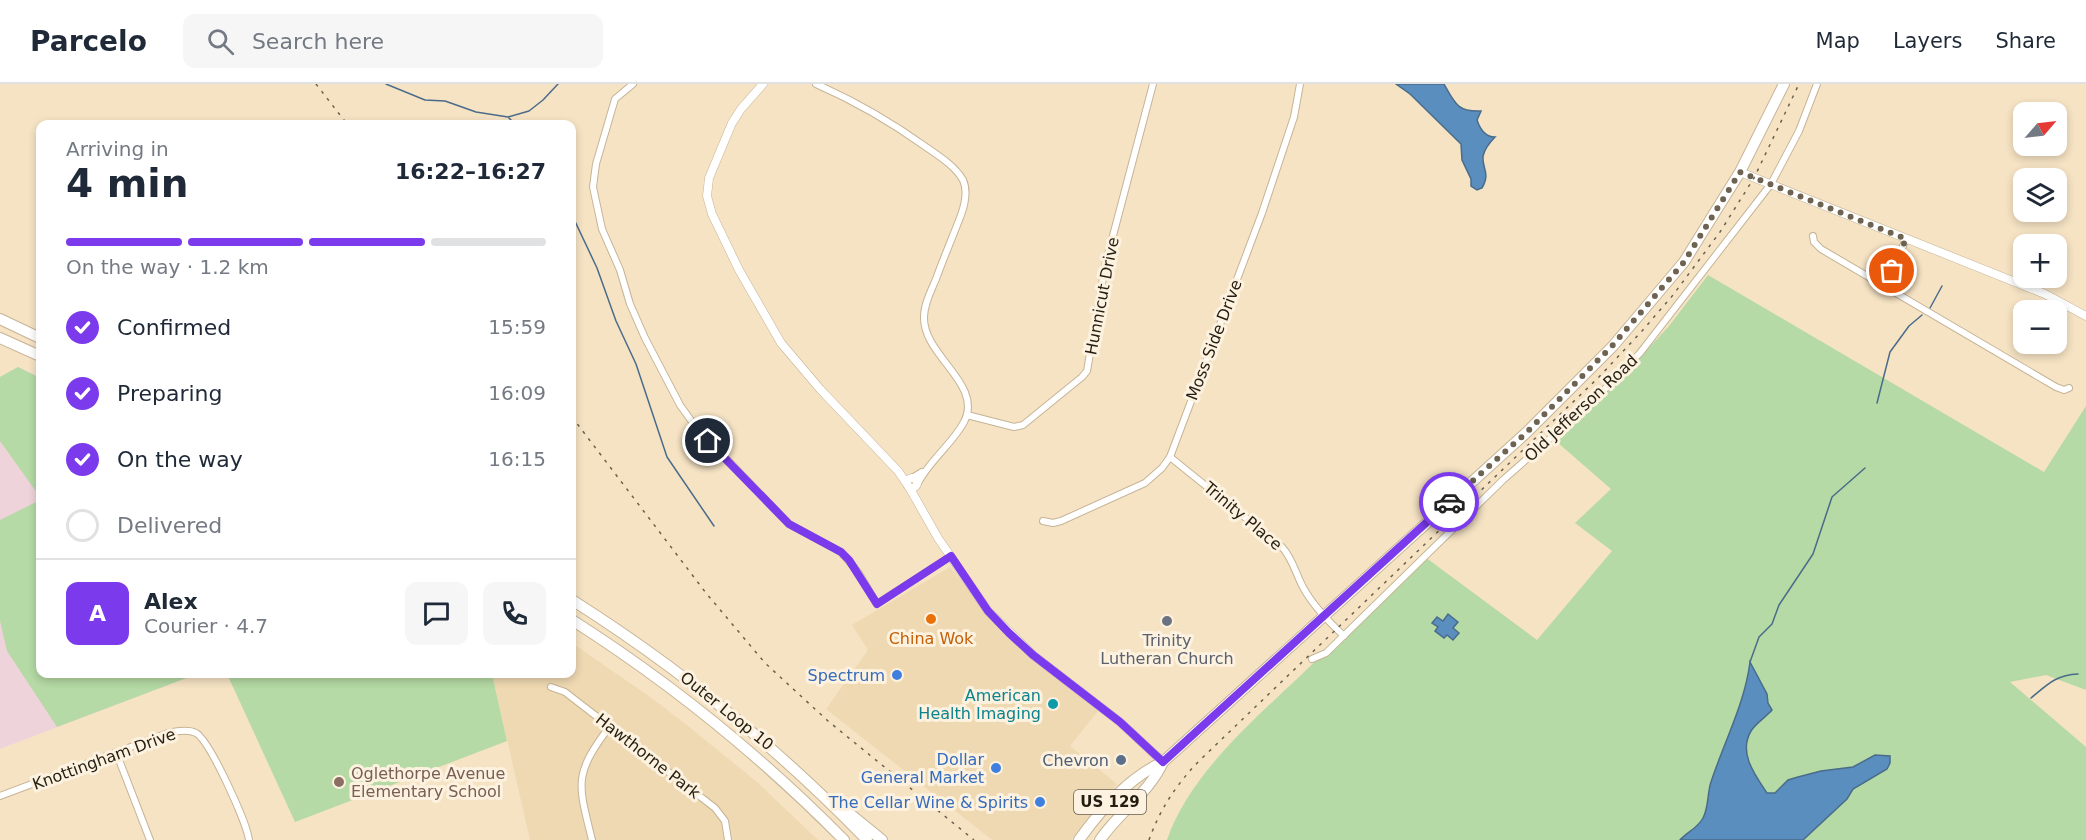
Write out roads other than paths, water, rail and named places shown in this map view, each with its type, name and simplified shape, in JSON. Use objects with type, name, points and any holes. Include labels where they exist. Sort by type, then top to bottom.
[{"type":"highway","name":"US 129","points":[[1079,840],[1095,816],[1137,776],[1163,762],[1526,433],[1612,346],[1684,262],[1740,172],[1784,84]]},
{"type":"highway","points":[[0,319],[36,336]]},
{"type":"highway","points":[[0,338],[36,355]]},
{"type":"highway","name":"Outer Loop 10","points":[[576,603],[694,684],[769,745],[810,782],[867,840]]},
{"type":"highway","points":[[576,623],[696,706],[773,771],[844,840]]},
{"type":"highway","name":"US 129","points":[[1100,840],[1107,829],[1151,783],[1163,762]]},
{"type":"highway","points":[[810,782],[882,840]]},
{"type":"street","points":[[633,84],[615,99],[593,176],[593,187],[602,229],[620,270],[630,304],[680,405],[701,433],[789,524],[841,552],[849,560],[877,604],[951,556]]},
{"type":"street","points":[[763,84],[732,123],[709,178],[708,196],[712,214],[739,270],[780,343],[813,381],[912,483],[932,529],[988,611],[1033,655],[1120,722],[1163,762]]},
{"type":"street","points":[[816,84],[855,102],[903,130],[945,161],[958,173],[964,183],[966,194],[962,213],[927,301],[924,316],[925,331],[931,345],[963,386],[967,399],[967,415],[960,428],[912,483]]},
{"type":"street","name":"Hunnicut Drive","points":[[967,415],[1014,427],[1023,425],[1087,371],[1105,266],[1154,84]]},
{"type":"street","name":"Moss Side Drive","points":[[1043,521],[1053,523],[1061,521],[1145,483],[1162,468],[1170,457],[1262,213],[1294,117],[1300,84]]},
{"type":"street","name":"Old Jefferson Road","points":[[1312,660],[1326,652],[1344,636],[1503,480],[1624,370],[1669,317],[1771,184],[1799,131],[1816,84]]},
{"type":"street","points":[[1740,172],[2058,300],[2086,316]]},
{"type":"street","points":[[1813,236],[1814,242],[1821,249],[2056,387],[2064,390],[2068,388]]},
{"type":"street","points":[[1886,286],[1906,239]]},
{"type":"street","name":"Trinity Place","points":[[1170,457],[1280,545],[1289,556],[1304,589],[1323,616],[1344,636]]},
{"type":"street","name":"Hawthorne Park","points":[[551,687],[565,692],[715,808],[724,820],[728,840]]},
{"type":"street","points":[[592,840],[582,800],[581,780],[589,756],[610,726]]},
{"type":"street","name":"Knottingham Drive","points":[[0,796],[174,731],[195,733],[203,739],[212,753],[245,822],[249,840]]},
{"type":"street","points":[[116,752],[150,840]]},
{"type":"water","points":[[1396,84],[1444,84],[1451,97],[1462,108],[1481,111],[1477,120],[1483,132],[1495,137],[1484,153],[1486,175],[1482,188],[1477,190],[1471,186],[1471,179],[1462,160],[1461,144],[1410,94]]},
{"type":"water","points":[[1448,614],[1458,622],[1453,628],[1459,633],[1453,640],[1447,635],[1444,638],[1435,631],[1438,627],[1432,623],[1437,617],[1443,621]]},
{"type":"water","points":[[1750,662],[1767,694],[1772,710],[1751,731],[1746,747],[1750,763],[1767,793],[1775,793],[1788,780],[1821,771],[1853,767],[1875,755],[1890,756],[1890,763],[1887,769],[1853,789],[1847,799],[1803,840],[1680,840],[1698,825],[1705,814],[1711,782],[1744,692]]},
{"type":"waterway","points":[[386,84],[425,100],[445,101],[476,112],[508,117],[529,111],[558,84]]},
{"type":"waterway","points":[[576,223],[597,268],[616,321],[636,364],[667,457],[714,526]]},
{"type":"waterway","points":[[1930,308],[1942,286]]},
{"type":"waterway","points":[[1877,403],[1890,352],[1909,326],[1922,315]]},
{"type":"waterway","points":[[1750,662],[1759,637],[1772,624],[1779,605],[1813,554],[1832,497],[1865,468]]},
{"type":"waterway","points":[[2031,698],[2058,678],[2078,674]]},
{"type":"railway","points":[[316,84],[344,120]]},
{"type":"railway","points":[[1149,840],[1170,798],[1199,761],[1598,378],[1673,295],[1720,232],[1754,178],[1799,84]]},
{"type":"railway","points":[[576,422],[706,593],[765,663],[828,721],[974,840]]},
{"type":"place","name":"China Wok","points":[[931,619]]},
{"type":"place","name":"Trinity Lutheran Church","points":[[1167,621]]},
{"type":"place","name":"Spectrum","points":[[897,675]]},
{"type":"place","name":"American Health Imaging","points":[[1053,704]]},
{"type":"place","name":"Chevron","points":[[1121,760]]},
{"type":"place","name":"Dollar General Market","points":[[996,768]]},
{"type":"place","name":"Oglethorpe Avenue Elementary School","points":[[339,782]]},
{"type":"place","name":"The Cellar Wine & Spirits","points":[[1040,802]]}]
